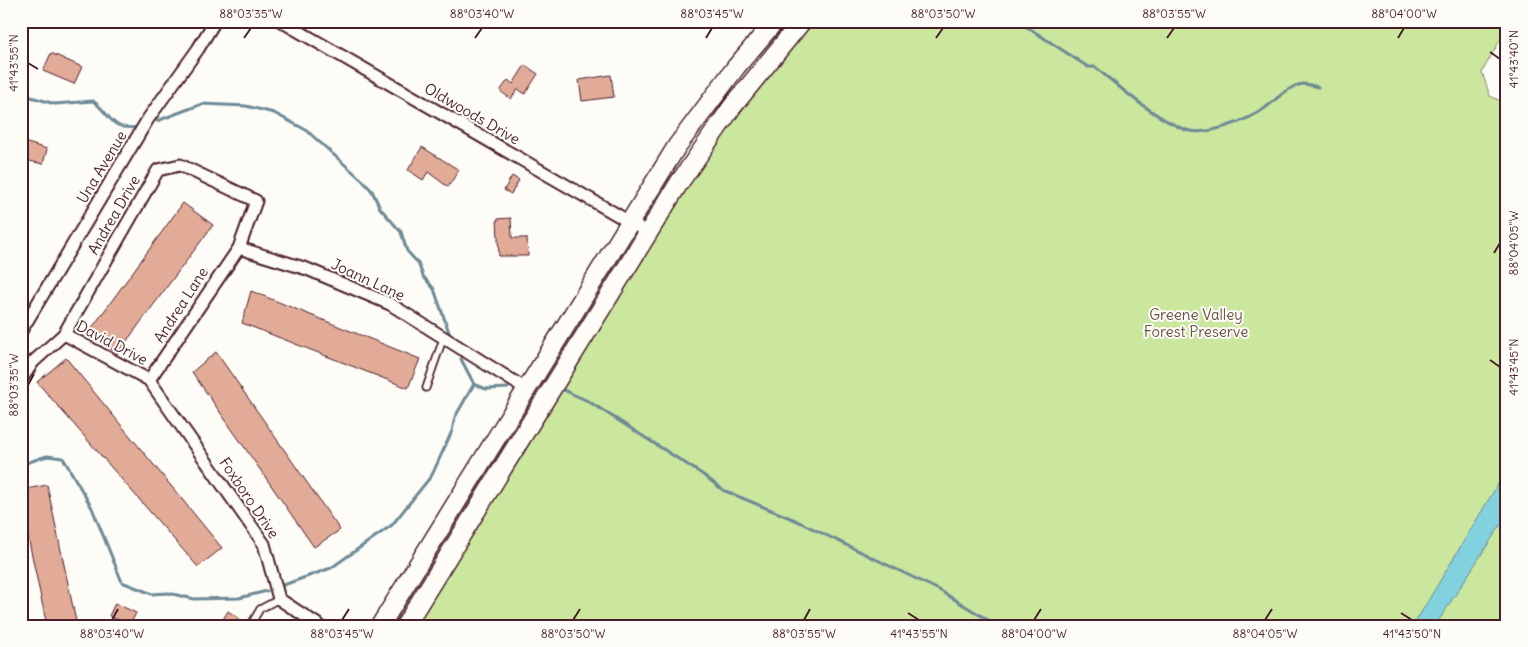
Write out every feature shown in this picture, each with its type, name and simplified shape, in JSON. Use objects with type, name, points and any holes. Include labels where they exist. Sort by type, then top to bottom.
[{"type":"main road","points":[[380,626],[677,146],[736,67],[774,21]]},
{"type":"main road","points":[[405,626],[679,182],[732,107],[802,21]]},
{"type":"street","name":"Una Avenue","points":[[21,331],[148,119],[198,49],[215,21]]},
{"type":"street","name":"Oldwoods Drive","points":[[281,21],[648,232]]},
{"type":"street","name":"Andrea Drive","points":[[64,334],[158,170],[180,164],[256,201],[239,248]]},
{"type":"street","name":"Joann Lane","points":[[239,248],[307,269],[390,304],[443,339],[526,389]]},
{"type":"street","name":"Andrea Lane","points":[[149,380],[239,248]]},
{"type":"street","name":"David Drive","points":[[21,380],[33,362],[64,334],[149,380]]},
{"type":"street","name":"Foxboro Drive","points":[[149,380],[264,544],[279,600]]},
{"type":"street","points":[[279,600],[320,626]]},
{"type":"lane","points":[[426,388],[443,339]]},
{"type":"lane","points":[[250,626],[260,609],[279,600]]},
{"type":"green space","name":"Greene Valley Forest Preserve","points":[[811,21],[1507,21],[1507,28],[1482,72],[1490,96],[1507,104],[1507,626],[413,626],[683,193],[757,87]]},
{"type":"water","points":[[1507,469],[1507,515],[1435,626],[1413,626]]},
{"type":"building","points":[[51,53],[82,67],[74,84],[43,71]]},
{"type":"building","points":[[525,65],[538,74],[525,94],[518,89],[511,99],[500,91],[508,80],[513,84]]},
{"type":"building","points":[[611,75],[614,97],[582,101],[579,80]]},
{"type":"building","points":[[21,141],[47,149],[43,164],[21,159]]},
{"type":"building","points":[[422,147],[459,170],[448,187],[428,172],[423,180],[408,170]]},
{"type":"building","points":[[512,176],[519,180],[511,194],[504,190]]},
{"type":"building","points":[[183,203],[213,225],[117,354],[89,332]]},
{"type":"building","points":[[511,218],[512,238],[527,238],[528,256],[499,256],[497,219]]},
{"type":"building","points":[[251,291],[420,359],[408,388],[242,323]]},
{"type":"building","points":[[216,352],[340,530],[314,547],[192,372]]},
{"type":"building","points":[[66,358],[222,548],[198,567],[37,382]]},
{"type":"building","points":[[47,485],[77,626],[47,626],[21,504],[21,490]]},
{"type":"building","points":[[115,603],[136,613],[130,625],[109,616]]},
{"type":"building","points":[[228,611],[240,619],[236,626],[219,626]]},
{"type":"waterway","points":[[1018,21],[1088,67],[1095,67],[1162,118],[1174,125],[1194,132],[1227,126],[1258,113],[1292,87],[1303,84],[1318,87]]},
{"type":"waterway","points":[[21,94],[55,104],[93,101],[112,121],[122,127],[140,127]]},
{"type":"waterway","points":[[157,121],[202,104],[246,106],[274,113],[306,130],[362,180],[372,191],[380,208],[401,232],[407,251],[418,263],[423,276],[434,289],[451,338]]},
{"type":"waterway","points":[[461,359],[474,384],[486,389],[508,388]]},
{"type":"waterway","points":[[278,587],[331,568],[392,525],[432,475],[452,431],[455,417],[474,384]]},
{"type":"waterway","points":[[559,388],[588,401],[702,474],[723,490],[795,520],[939,590],[998,626]]},
{"type":"waterway","points":[[23,464],[47,456],[63,458],[92,508],[122,582],[152,594],[168,593],[194,599],[239,598],[267,591]]}]
